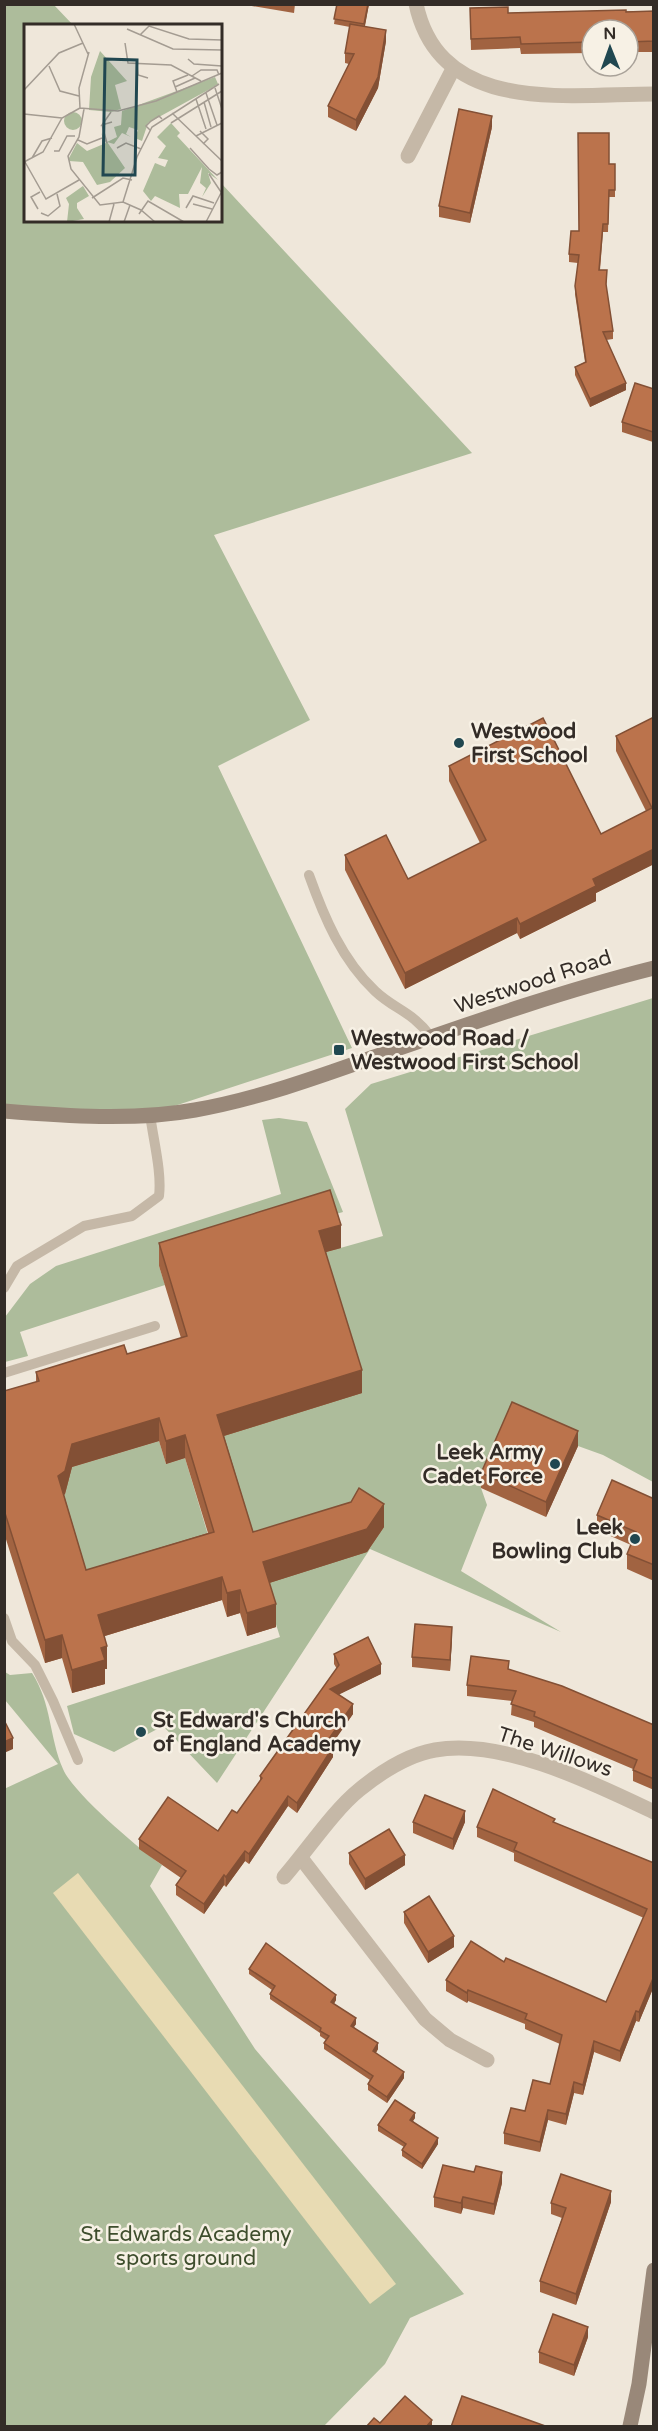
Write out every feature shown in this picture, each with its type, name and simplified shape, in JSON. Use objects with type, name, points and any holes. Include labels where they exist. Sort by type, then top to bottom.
[{"type":"street","points":[[416,4],[428,35],[453,69],[479,84],[509,92],[654,94]]},
{"type":"street","points":[[408,156],[453,69]]},
{"type":"street","name":"Westwood Road","points":[[4,1111],[59,1116],[193,1111],[290,1087],[430,1037],[591,984],[654,968]]},
{"type":"street","name":"The Willows","points":[[284,1877],[357,1791],[384,1771],[410,1757],[436,1750],[471,1749],[513,1756],[608,1790],[654,1812]]},
{"type":"street","points":[[301,1858],[425,2019],[450,2040],[487,2060]]},
{"type":"street","points":[[630,2427],[639,2384],[654,2270]]},
{"type":"lane","points":[[309,875],[321,909],[354,970],[377,993],[418,1020],[430,1037]]},
{"type":"lane","points":[[4,1288],[17,1266],[84,1226],[132,1216],[159,1196],[160,1182],[150,1114]]},
{"type":"lane","points":[[4,1373],[155,1326]]},
{"type":"lane","points":[[4,1618],[12,1641],[35,1665],[78,1760]]},
{"type":"green space","points":[[4,5],[54,5],[72,24],[24,24],[24,222],[222,222],[222,184],[472,453],[214,535],[310,720],[218,766],[352,1048],[150,1114],[5,1111]]},
{"type":"green space","points":[[653,998],[653,1482],[603,1455],[578,1446],[481,1488],[487,1505],[461,1571],[561,1632],[370,1549],[217,1783],[163,1726],[114,1752],[74,1734],[67,1706],[280,1637],[213,1423],[319,1254],[383,1236],[345,1109],[371,1084]]},
{"type":"green space","points":[[279,1118],[307,1122],[343,1212],[159,1266],[165,1285],[20,1332],[28,1356],[5,1362],[5,1317],[30,1284],[56,1266],[281,1194],[262,1120]]},
{"type":"green space","points":[[159,1441],[166,1464],[185,1458],[214,1555],[86,1593],[58,1499],[65,1494],[68,1480],[65,1469]]},
{"type":"green space","name":"St Edwards Academy sports ground","points":[[5,1672],[10,1675],[32,1673],[47,1709],[58,1757],[69,1779],[108,1820],[162,1865],[150,1886],[255,2049],[464,2294],[410,2318],[385,2364],[324,2426],[5,2426],[4,1789],[58,1764],[5,1700]]},
{"type":"sand","points":[[78,1873],[396,2284],[370,2304],[53,1893]]},
{"type":"building","points":[[337,4],[368,4],[364,24],[334,19]]},
{"type":"building","points":[[508,7],[508,13],[654,11],[654,41],[640,42],[640,18],[580,18],[580,42],[521,44],[520,37],[471,39],[470,8]]},
{"type":"building","points":[[350,24],[386,30],[378,77],[356,120],[328,106],[354,54],[345,53]]},
{"type":"building","points":[[459,109],[492,116],[470,213],[439,206]]},
{"type":"building","points":[[578,133],[609,133],[609,164],[615,164],[615,190],[609,190],[608,224],[603,224],[599,270],[607,270],[606,284],[613,331],[603,332],[626,383],[590,399],[575,367],[586,362],[575,286],[579,255],[569,254],[571,231],[579,231]]},
{"type":"building","points":[[635,383],[654,389],[653,432],[622,422]]},
{"type":"building","points":[[654,717],[654,849],[593,879],[596,886],[520,924],[517,918],[405,973],[345,855],[386,835],[408,879],[486,840],[449,766],[543,718],[601,834],[652,808],[616,736]]},
{"type":"building","points":[[330,1190],[341,1225],[319,1231],[362,1370],[217,1415],[253,1532],[351,1502],[359,1488],[384,1504],[367,1529],[263,1562],[276,1604],[247,1613],[240,1590],[227,1593],[222,1577],[98,1615],[107,1646],[101,1648],[105,1660],[72,1670],[62,1635],[45,1640],[4,1510],[4,1391],[39,1381],[36,1372],[124,1345],[127,1354],[187,1336],[159,1243]],"holes":[[[159,1418],[166,1441],[185,1435],[214,1532],[86,1570],[58,1476],[65,1471],[72,1444]]]},
{"type":"building","name":"Leek Army Cadet Force","points":[[512,1402],[578,1431],[546,1502],[481,1473]]},
{"type":"building","name":"Leek Bowling Club","points":[[612,1480],[652,1498],[654,1494],[654,1565],[627,1554],[636,1532],[597,1515]]},
{"type":"building","points":[[415,1624],[452,1627],[450,1660],[412,1657]]},
{"type":"building","points":[[368,1637],[381,1664],[330,1689],[353,1704],[326,1743],[333,1747],[297,1803],[288,1796],[249,1854],[245,1851],[226,1877],[224,1875],[204,1904],[176,1885],[186,1871],[139,1839],[168,1797],[218,1831],[232,1810],[237,1813],[262,1778],[260,1776],[339,1665],[334,1654]]},
{"type":"building","points":[[471,1656],[509,1661],[508,1669],[562,1686],[654,1725],[654,1779],[633,1770],[637,1760],[534,1716],[535,1712],[511,1704],[516,1691],[467,1685]]},
{"type":"building","points":[[4,1720],[13,1738],[4,1742]]},
{"type":"building","points":[[493,1789],[555,1819],[553,1822],[654,1863],[654,1976],[639,2012],[636,2011],[620,2051],[594,2041],[583,2085],[574,2082],[566,2114],[548,2110],[540,2142],[504,2133],[511,2108],[525,2111],[533,2080],[550,2084],[562,2035],[525,2019],[527,2014],[468,1990],[467,1993],[446,1980],[471,1941],[504,1962],[506,1958],[606,2002],[647,1909],[514,1850],[517,1843],[477,1827]]},
{"type":"building","points":[[425,1795],[465,1811],[453,1839],[413,1822]]},
{"type":"building","points":[[389,1829],[405,1855],[365,1879],[349,1853]]},
{"type":"building","points":[[429,1896],[454,1936],[428,1952],[404,1912]]},
{"type":"building","points":[[266,1943],[336,1995],[331,2002],[356,2018],[351,2026],[378,2043],[373,2051],[404,2072],[387,2097],[368,2084],[373,2076],[324,2043],[329,2036],[320,2031],[321,2028],[270,1994],[275,1986],[249,1969]]},
{"type":"building","points":[[395,2100],[415,2113],[410,2120],[438,2138],[422,2164],[402,2150],[406,2144],[378,2125]]},
{"type":"building","points":[[443,2165],[474,2172],[476,2166],[502,2172],[494,2204],[463,2197],[461,2203],[434,2197]]},
{"type":"building","points":[[561,2174],[611,2191],[576,2294],[540,2281],[566,2208],[551,2203]]},
{"type":"building","points":[[553,2314],[588,2327],[574,2365],[539,2352]]},
{"type":"building","points":[[405,2396],[432,2420],[426,2427],[366,2427],[374,2418],[380,2423]]},
{"type":"building","points":[[462,2396],[548,2427],[451,2427]]},
{"type":"place","name":"Westwood First School","points":[[459,743]]},
{"type":"place","name":"Westwood Road / Westwood First School","points":[[339,1050]]},
{"type":"place","name":"Leek Army Cadet Force","points":[[555,1464]]},
{"type":"place","name":"Leek Bowling Club","points":[[635,1539]]},
{"type":"place","name":"St Edward's Church of England Academy","points":[[141,1732]]}]
